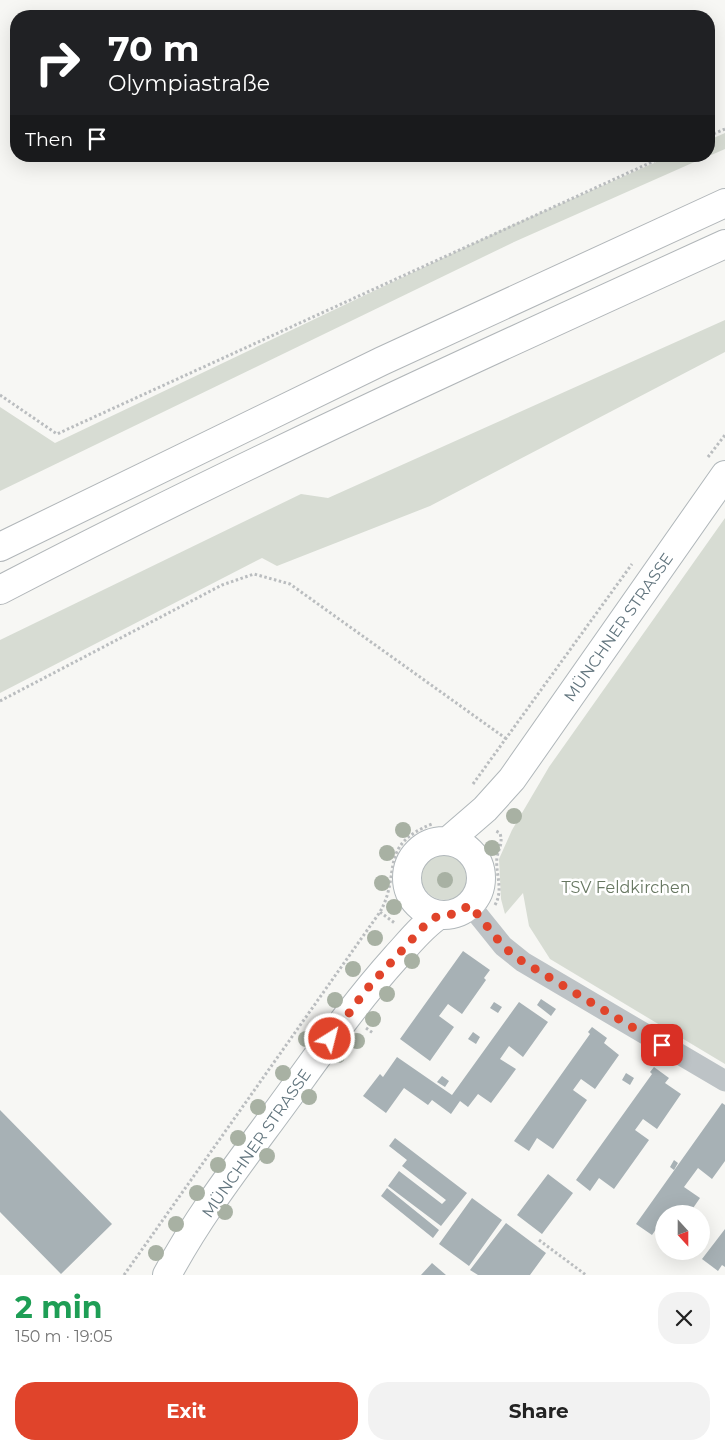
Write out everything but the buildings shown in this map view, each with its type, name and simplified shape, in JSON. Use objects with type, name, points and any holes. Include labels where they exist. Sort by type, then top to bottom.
[{"type":"main road","points":[[0,548],[382,361],[725,203]]},
{"type":"main road","points":[[0,590],[115,530],[408,388],[725,244]]},
{"type":"main road","name":"MÜNCHNER STRASSE","points":[[167,1275],[180,1250],[234,1171],[366,990],[426,924],[439,915],[476,912],[481,886],[480,848],[512,779],[715,469]]},
{"type":"main road","name":"MÜNCHNER STRASSE","points":[[366,990],[403,922],[412,897],[407,882],[407,874],[412,858],[424,846],[440,840],[441,832],[485,809],[512,779]]},
{"type":"main road","points":[[441,832],[467,848],[479,863]]},
{"type":"main road","points":[[412,897],[424,909],[439,915]]},
{"type":"street","points":[[476,912],[503,946],[523,962],[725,1082]]},
{"type":"path","points":[[0,395],[57,434],[651,162]]},
{"type":"path","points":[[715,469],[725,435]]},
{"type":"path","points":[[469,789],[636,557]]},
{"type":"path","points":[[0,701],[222,584],[254,574],[290,584],[500,734]]},
{"type":"path","points":[[476,912],[499,897],[497,856],[502,843],[500,833],[490,826]]},
{"type":"path","points":[[124,1275],[380,912],[390,889],[392,862],[397,850],[406,838],[441,832]]},
{"type":"path","points":[[539,1240],[586,1275]]},
{"type":"green space","points":[[725,133],[725,149],[715,153],[715,137]]},
{"type":"green space","points":[[656,162],[694,162],[514,242],[0,491],[0,407],[55,443],[508,227]]},
{"type":"green space","points":[[725,320],[725,352],[430,506],[277,566],[262,558],[0,693],[0,640],[301,494],[328,498]]},
{"type":"green space","name":"TSV Feldkirchen","points":[[725,518],[725,1064],[550,959],[529,926],[523,893],[505,914],[501,899],[499,859],[512,830],[549,767]]},
{"type":"green space","points":[[445,852],[454,854],[462,859],[467,867],[469,876],[467,885],[462,893],[454,898],[445,900],[436,898],[428,893],[423,885],[421,876],[423,867],[428,859],[436,854]]},
{"type":"route","points":[[330,1039],[366,990],[426,924],[439,915],[455,914],[470,905],[503,946],[517,958],[662,1045]]}]
